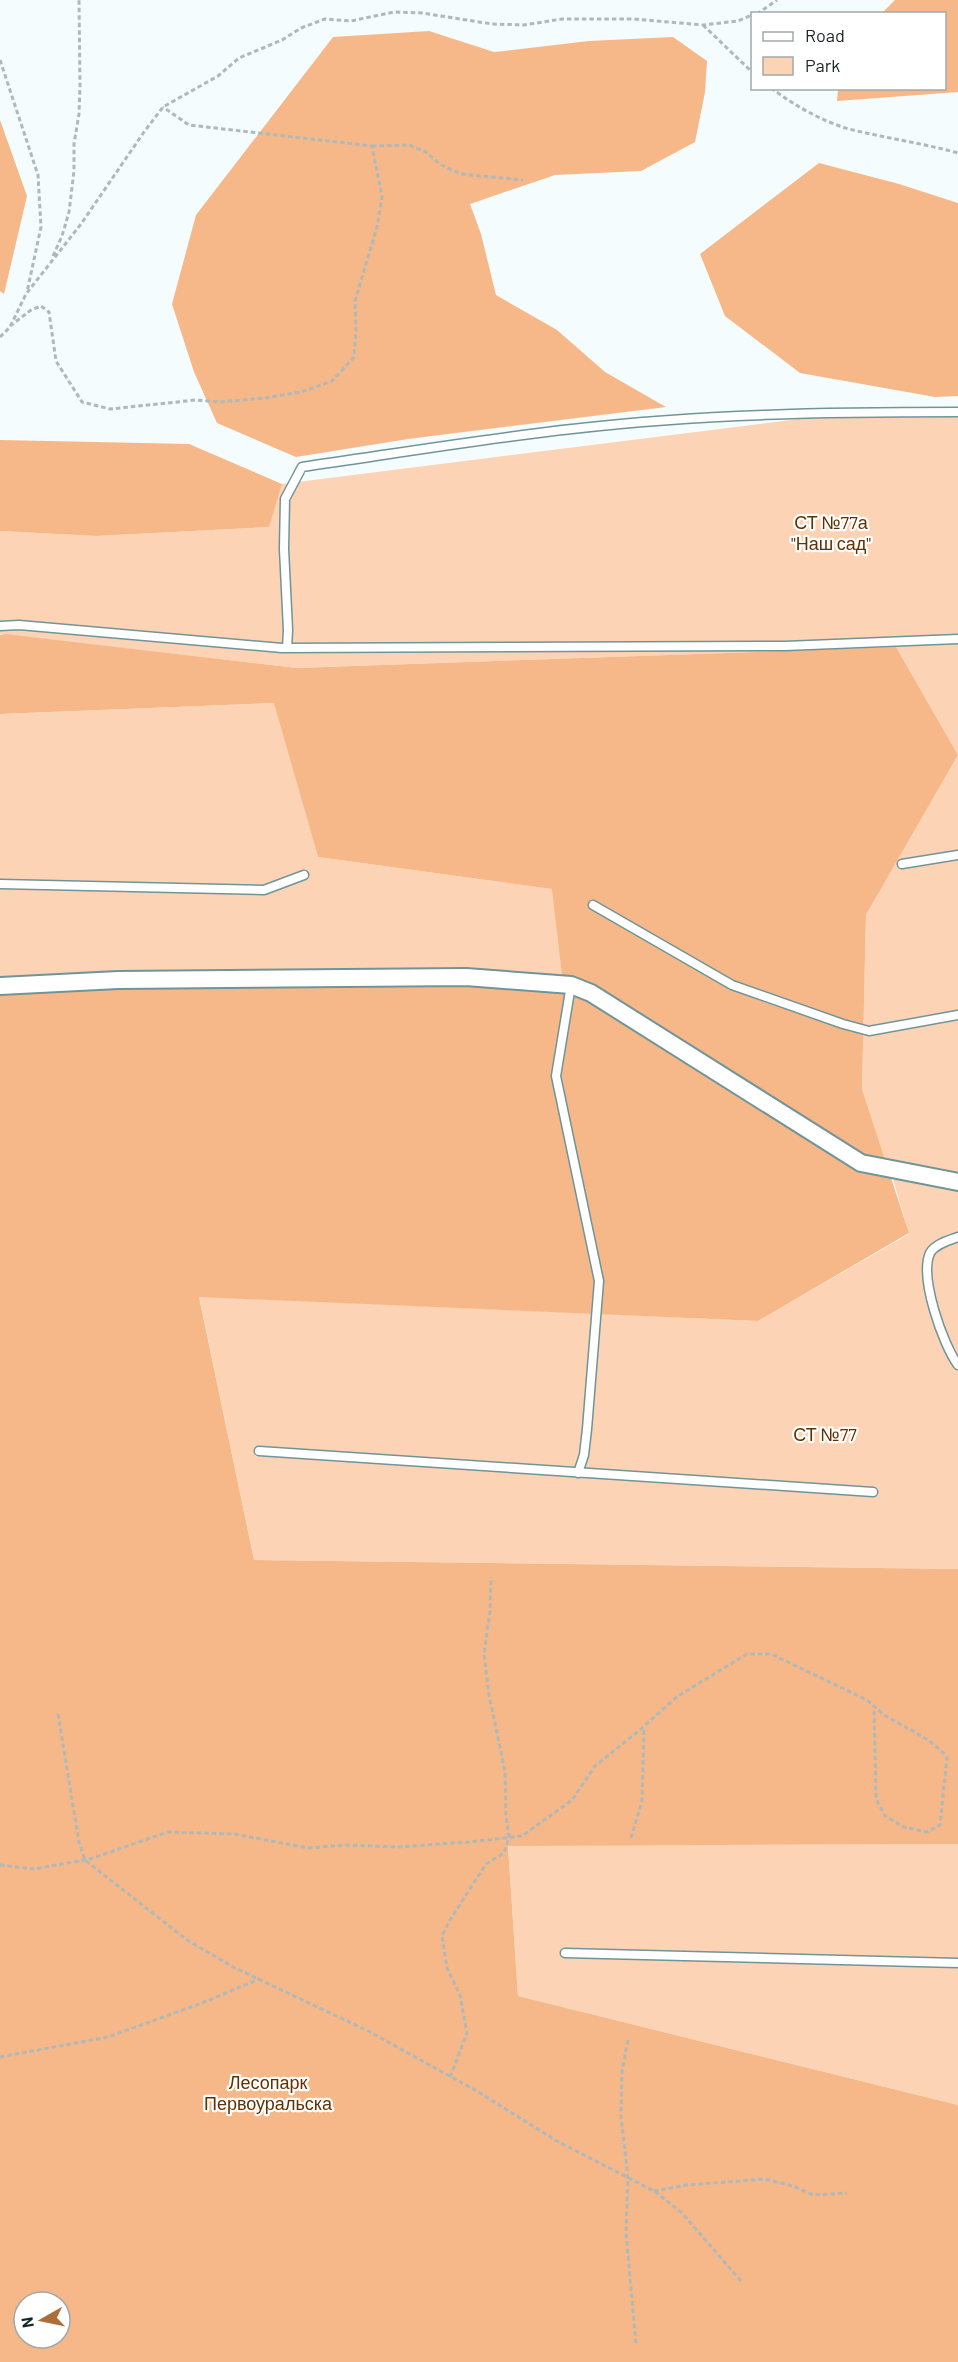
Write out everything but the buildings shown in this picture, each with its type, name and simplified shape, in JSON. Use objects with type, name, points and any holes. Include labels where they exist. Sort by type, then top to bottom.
[{"type":"street","points":[[0,986],[118,980],[454,977],[571,985],[591,993],[861,1163],[958,1182]]},
{"type":"lane","points":[[287,648],[285,499],[302,467],[573,429],[735,416],[958,412]]},
{"type":"lane","points":[[0,626],[19,625],[287,648],[785,646],[958,639]]},
{"type":"lane","points":[[902,864],[958,855]]},
{"type":"lane","points":[[0,884],[264,890],[304,875]]},
{"type":"lane","points":[[593,905],[732,985],[843,1024],[870,1031],[958,1015]]},
{"type":"lane","points":[[571,985],[556,1076],[599,1281],[587,1429],[584,1455],[578,1473]]},
{"type":"lane","points":[[958,1237],[944,1241],[929,1255],[929,1286],[935,1315],[958,1365]]},
{"type":"lane","points":[[259,1451],[873,1492]]},
{"type":"lane","points":[[565,1953],[958,1963]]},
{"type":"path","points":[[51,260],[62,236],[69,212],[74,171],[74,144],[79,114],[80,86],[79,0]]},
{"type":"path","points":[[757,12],[777,0]]},
{"type":"path","points":[[10,327],[26,294],[81,224],[163,107],[218,76],[239,58],[282,40],[301,28],[325,20],[351,21],[394,12],[422,13],[492,24],[525,25],[562,19],[624,19],[703,25],[738,21],[751,15]]},
{"type":"path","points":[[703,25],[751,70]]},
{"type":"path","points":[[0,60],[38,175],[41,227],[26,294]]},
{"type":"path","points":[[774,90],[796,106],[847,128],[923,143],[958,153]]},
{"type":"path","points":[[163,107],[189,125],[372,146],[409,145],[426,152],[441,165],[461,174],[523,180]]},
{"type":"path","points":[[0,337],[31,310],[41,306],[49,312],[56,361],[82,402],[110,408],[196,400],[220,402],[265,398],[301,392],[332,381],[354,357],[355,302],[377,227],[382,197],[372,146]]},
{"type":"path","points":[[450,2077],[467,2033],[460,1995],[447,1968],[442,1936],[486,1864],[504,1853],[509,1837],[505,1771],[489,1695],[484,1654],[490,1611],[491,1577]]},
{"type":"path","points":[[0,1865],[34,1869],[85,1860],[168,1832],[234,1834],[308,1848],[346,1845],[398,1847],[522,1836],[572,1800],[595,1766],[678,1696],[747,1654],[771,1654],[867,1700],[887,1717],[934,1743],[947,1757],[940,1825],[927,1832],[904,1827],[885,1815],[876,1799],[874,1706]]},
{"type":"path","points":[[58,1714],[79,1842],[85,1860],[187,1940],[233,1966],[368,2031],[475,2090],[556,2141],[654,2191],[681,2212],[741,2281]]},
{"type":"path","points":[[631,1838],[642,1801],[644,1727]]},
{"type":"path","points":[[0,2057],[108,2037],[260,1979]]},
{"type":"path","points":[[628,2040],[622,2071],[621,2116],[628,2178],[626,2233],[636,2344]]},
{"type":"path","points":[[654,2191],[687,2185],[765,2179],[793,2186],[813,2195],[847,2193]]},
{"type":"green space","points":[[895,0],[958,0],[958,92],[837,101],[838,90],[946,90],[946,12],[883,12]]},
{"type":"green space","points":[[429,31],[494,52],[589,41],[673,37],[707,61],[705,92],[695,142],[641,171],[555,175],[470,204],[481,234],[496,295],[557,330],[605,372],[666,407],[408,439],[296,457],[217,423],[194,372],[172,304],[196,215],[333,37]]},
{"type":"green space","points":[[0,120],[27,196],[4,294],[0,291]]},
{"type":"green space","points":[[819,163],[899,184],[958,203],[958,396],[935,397],[800,373],[725,316],[700,254]]},
{"type":"green space","name":"СТ №77а \"Наш сад\"","points":[[823,416],[958,417],[958,755],[896,647],[297,668],[0,634],[0,531],[96,536],[268,527],[282,484]]},
{"type":"green space","points":[[0,440],[189,444],[282,484],[269,527],[96,536],[0,531]]},
{"type":"green space","name":"Лесопарк Первоуральска","points":[[5,634],[297,668],[896,647],[958,755],[866,915],[862,1089],[909,1233],[758,1321],[199,1297],[254,1560],[958,1569],[958,1844],[508,1846],[518,1996],[958,2105],[958,2362],[0,2362],[0,980],[563,985],[552,889],[318,857],[274,703],[0,714],[0,635]]},
{"type":"green space","points":[[275,703],[318,857],[553,889],[563,986],[0,980],[0,714]]},
{"type":"green space","points":[[958,755],[958,1174],[886,1163],[862,1089],[866,915]]},
{"type":"green space","name":"СТ №77","points":[[893,1179],[958,1186],[958,1569],[254,1560],[199,1296],[758,1321],[909,1234]]},
{"type":"green space","points":[[958,1844],[958,2105],[518,1996],[508,1845]]}]
